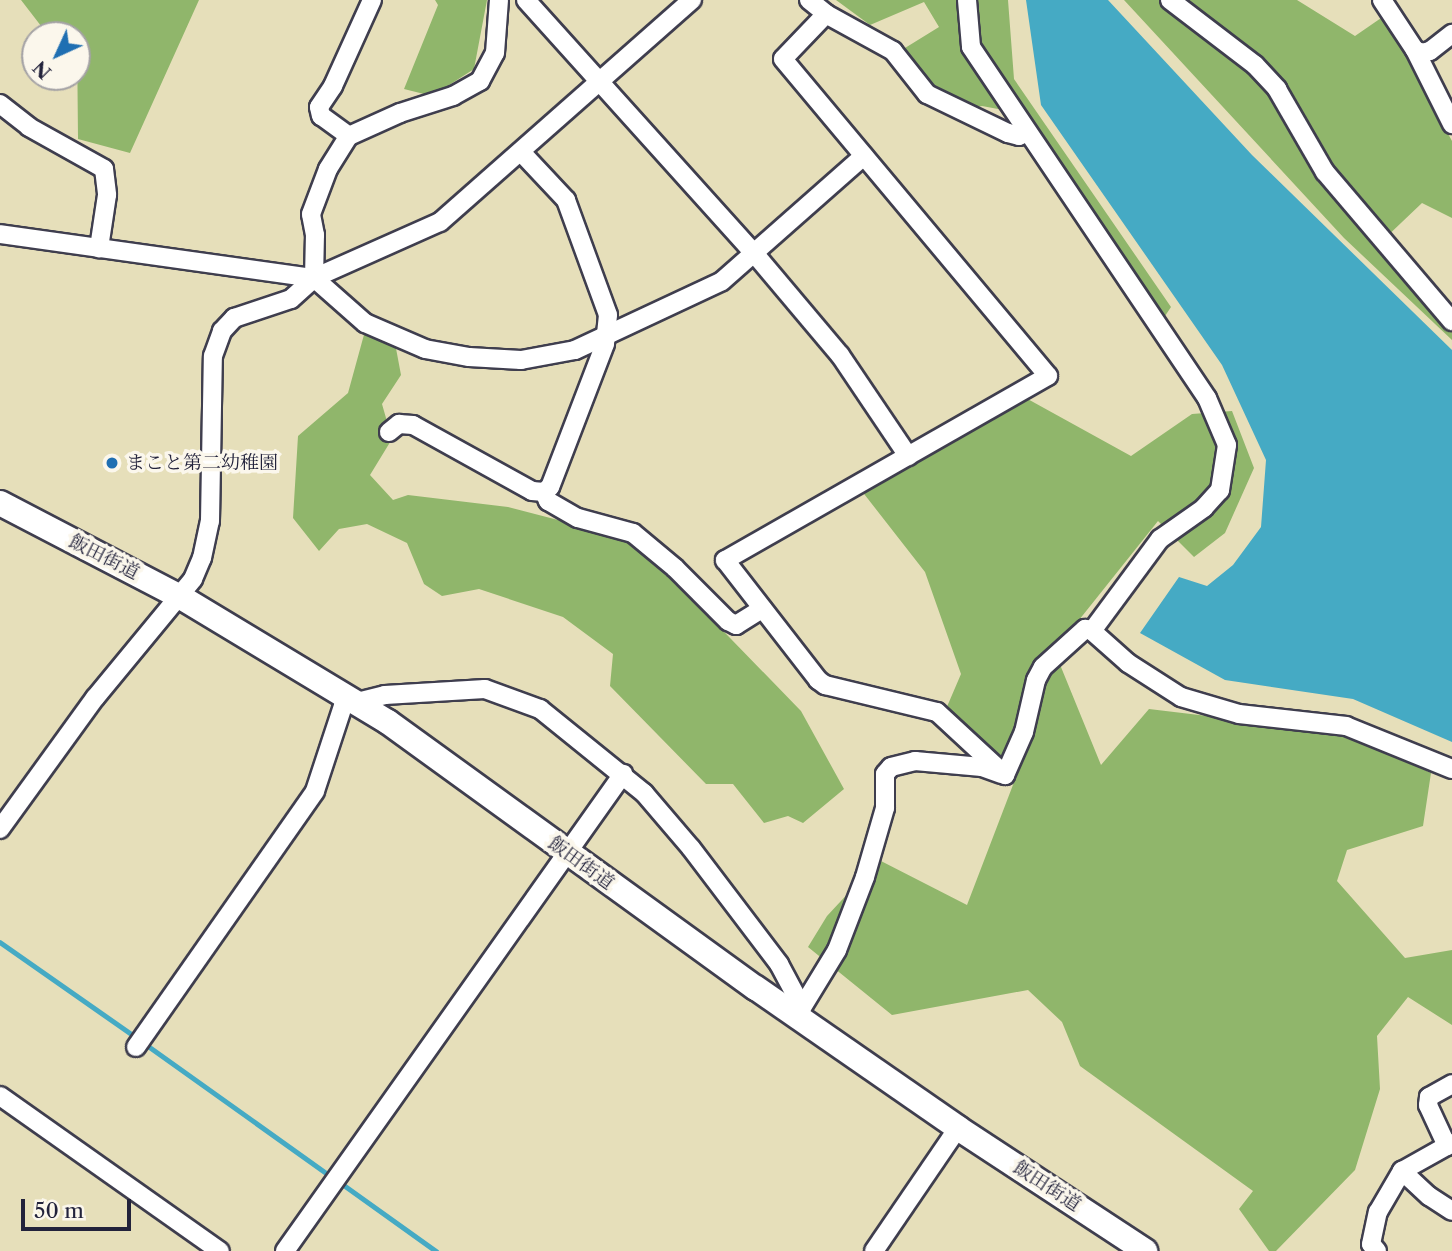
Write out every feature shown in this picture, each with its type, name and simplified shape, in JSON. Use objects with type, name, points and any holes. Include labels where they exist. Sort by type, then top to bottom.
[{"type":"main road","name":"飯田街道","points":[[2,509],[179,596],[353,700],[568,854],[799,1012],[958,1128],[1145,1251]]},
{"type":"street","points":[[349,136],[321,117],[319,107],[333,86],[372,0]]},
{"type":"street","points":[[314,278],[315,235],[312,214],[328,169],[349,136],[400,113],[453,96],[480,81],[495,53],[499,0]]},
{"type":"street","points":[[526,0],[754,253],[840,355],[908,456]]},
{"type":"street","points":[[0,829],[95,698],[179,596],[202,558],[210,521],[213,356],[218,338],[234,318],[291,299],[314,278],[440,222],[692,0]]},
{"type":"street","points":[[809,0],[826,14],[893,51],[926,93],[1009,133],[1018,136],[1027,132]]},
{"type":"street","points":[[967,0],[971,47],[1207,398],[1221,424],[1227,445],[1226,471],[1220,490],[1204,508],[1160,539],[1092,631]]},
{"type":"street","points":[[1170,0],[1255,65],[1277,89],[1325,172],[1452,321]]},
{"type":"street","points":[[1382,0],[1415,50],[1452,124]]},
{"type":"street","points":[[826,14],[783,59],[1048,376],[725,560],[825,685],[937,712],[1005,775]]},
{"type":"street","points":[[1415,50],[1422,53],[1430,51],[1452,34]]},
{"type":"street","points":[[0,104],[29,127],[104,169],[107,195],[99,248]]},
{"type":"street","points":[[389,432],[399,424],[413,425],[533,491],[544,492],[550,487],[608,332],[608,315],[566,200],[521,152]]},
{"type":"street","points":[[0,234],[314,278],[365,323],[436,351],[469,357],[521,360],[575,350],[608,332],[722,281],[864,156]]},
{"type":"street","points":[[544,492],[548,501],[578,518],[632,533],[675,568],[728,621],[736,625],[762,609]]},
{"type":"street","points":[[1005,775],[1024,732],[1036,680],[1043,667],[1085,629],[1092,631],[1128,663],[1181,698],[1239,714],[1346,726],[1452,769]]},
{"type":"street","points":[[136,1047],[315,792],[344,706],[353,700],[386,695],[485,689],[540,709],[644,793],[691,848],[779,964],[799,1012]]},
{"type":"street","points":[[799,1012],[822,980],[837,950],[866,877],[885,808],[885,774],[891,767],[915,761],[982,767],[1005,775]]},
{"type":"street","points":[[285,1251],[623,774]]},
{"type":"street","points":[[1370,1249],[1378,1212],[1402,1171],[1450,1144],[1428,1105],[1429,1097],[1452,1083]]},
{"type":"street","points":[[0,1096],[220,1251]]},
{"type":"street","points":[[874,1251],[958,1128]]},
{"type":"street","points":[[1402,1171],[1429,1196],[1452,1211]]},
{"type":"green space","points":[[21,0],[199,0],[130,153],[78,139],[78,91],[91,91],[91,21],[37,21]]},
{"type":"green space","points":[[435,0],[487,0],[474,69],[432,96],[404,89],[438,5]]},
{"type":"green space","points":[[836,0],[1008,0],[1014,79],[1171,307],[1163,319],[1020,113],[982,106],[950,113],[905,48],[939,27],[924,2],[870,25]]},
{"type":"green space","points":[[1124,0],[1297,0],[1355,36],[1384,16],[1452,141],[1452,218],[1422,203],[1381,242],[1452,306],[1452,340],[1344,238]]},
{"type":"green space","points":[[365,331],[395,343],[401,375],[382,404],[392,439],[370,475],[393,500],[408,495],[508,507],[635,540],[801,711],[844,789],[803,823],[788,816],[764,823],[733,784],[706,784],[610,686],[613,654],[563,617],[479,589],[442,596],[424,584],[407,543],[367,524],[339,529],[319,551],[293,518],[298,436],[348,393]]},
{"type":"green space","points":[[1024,397],[1131,456],[1192,414],[1232,411],[1254,468],[1225,533],[1194,557],[1158,521],[1079,620],[1052,645],[1101,765],[1149,709],[1342,732],[1431,773],[1423,826],[1347,850],[1337,881],[1405,958],[1452,950],[1452,1025],[1408,997],[1377,1036],[1380,1089],[1355,1170],[1276,1251],[1269,1251],[1239,1209],[1253,1191],[1080,1066],[1062,1022],[1028,990],[892,1015],[808,947],[827,916],[879,860],[967,905],[1016,777],[946,709],[961,674],[925,572],[861,490]]},
{"type":"water","points":[[1026,0],[1108,0],[1252,155],[1452,350],[1452,742],[1353,699],[1225,680],[1140,633],[1179,577],[1207,586],[1233,565],[1261,527],[1266,460],[1222,365],[1041,105]]},
{"type":"waterway","points":[[0,942],[137,1038]]},
{"type":"waterway","points":[[144,1043],[333,1178]]},
{"type":"waterway","points":[[341,1183],[436,1251]]},
{"type":"place","name":"まこと第二幼稚園","points":[[112,463]]}]
